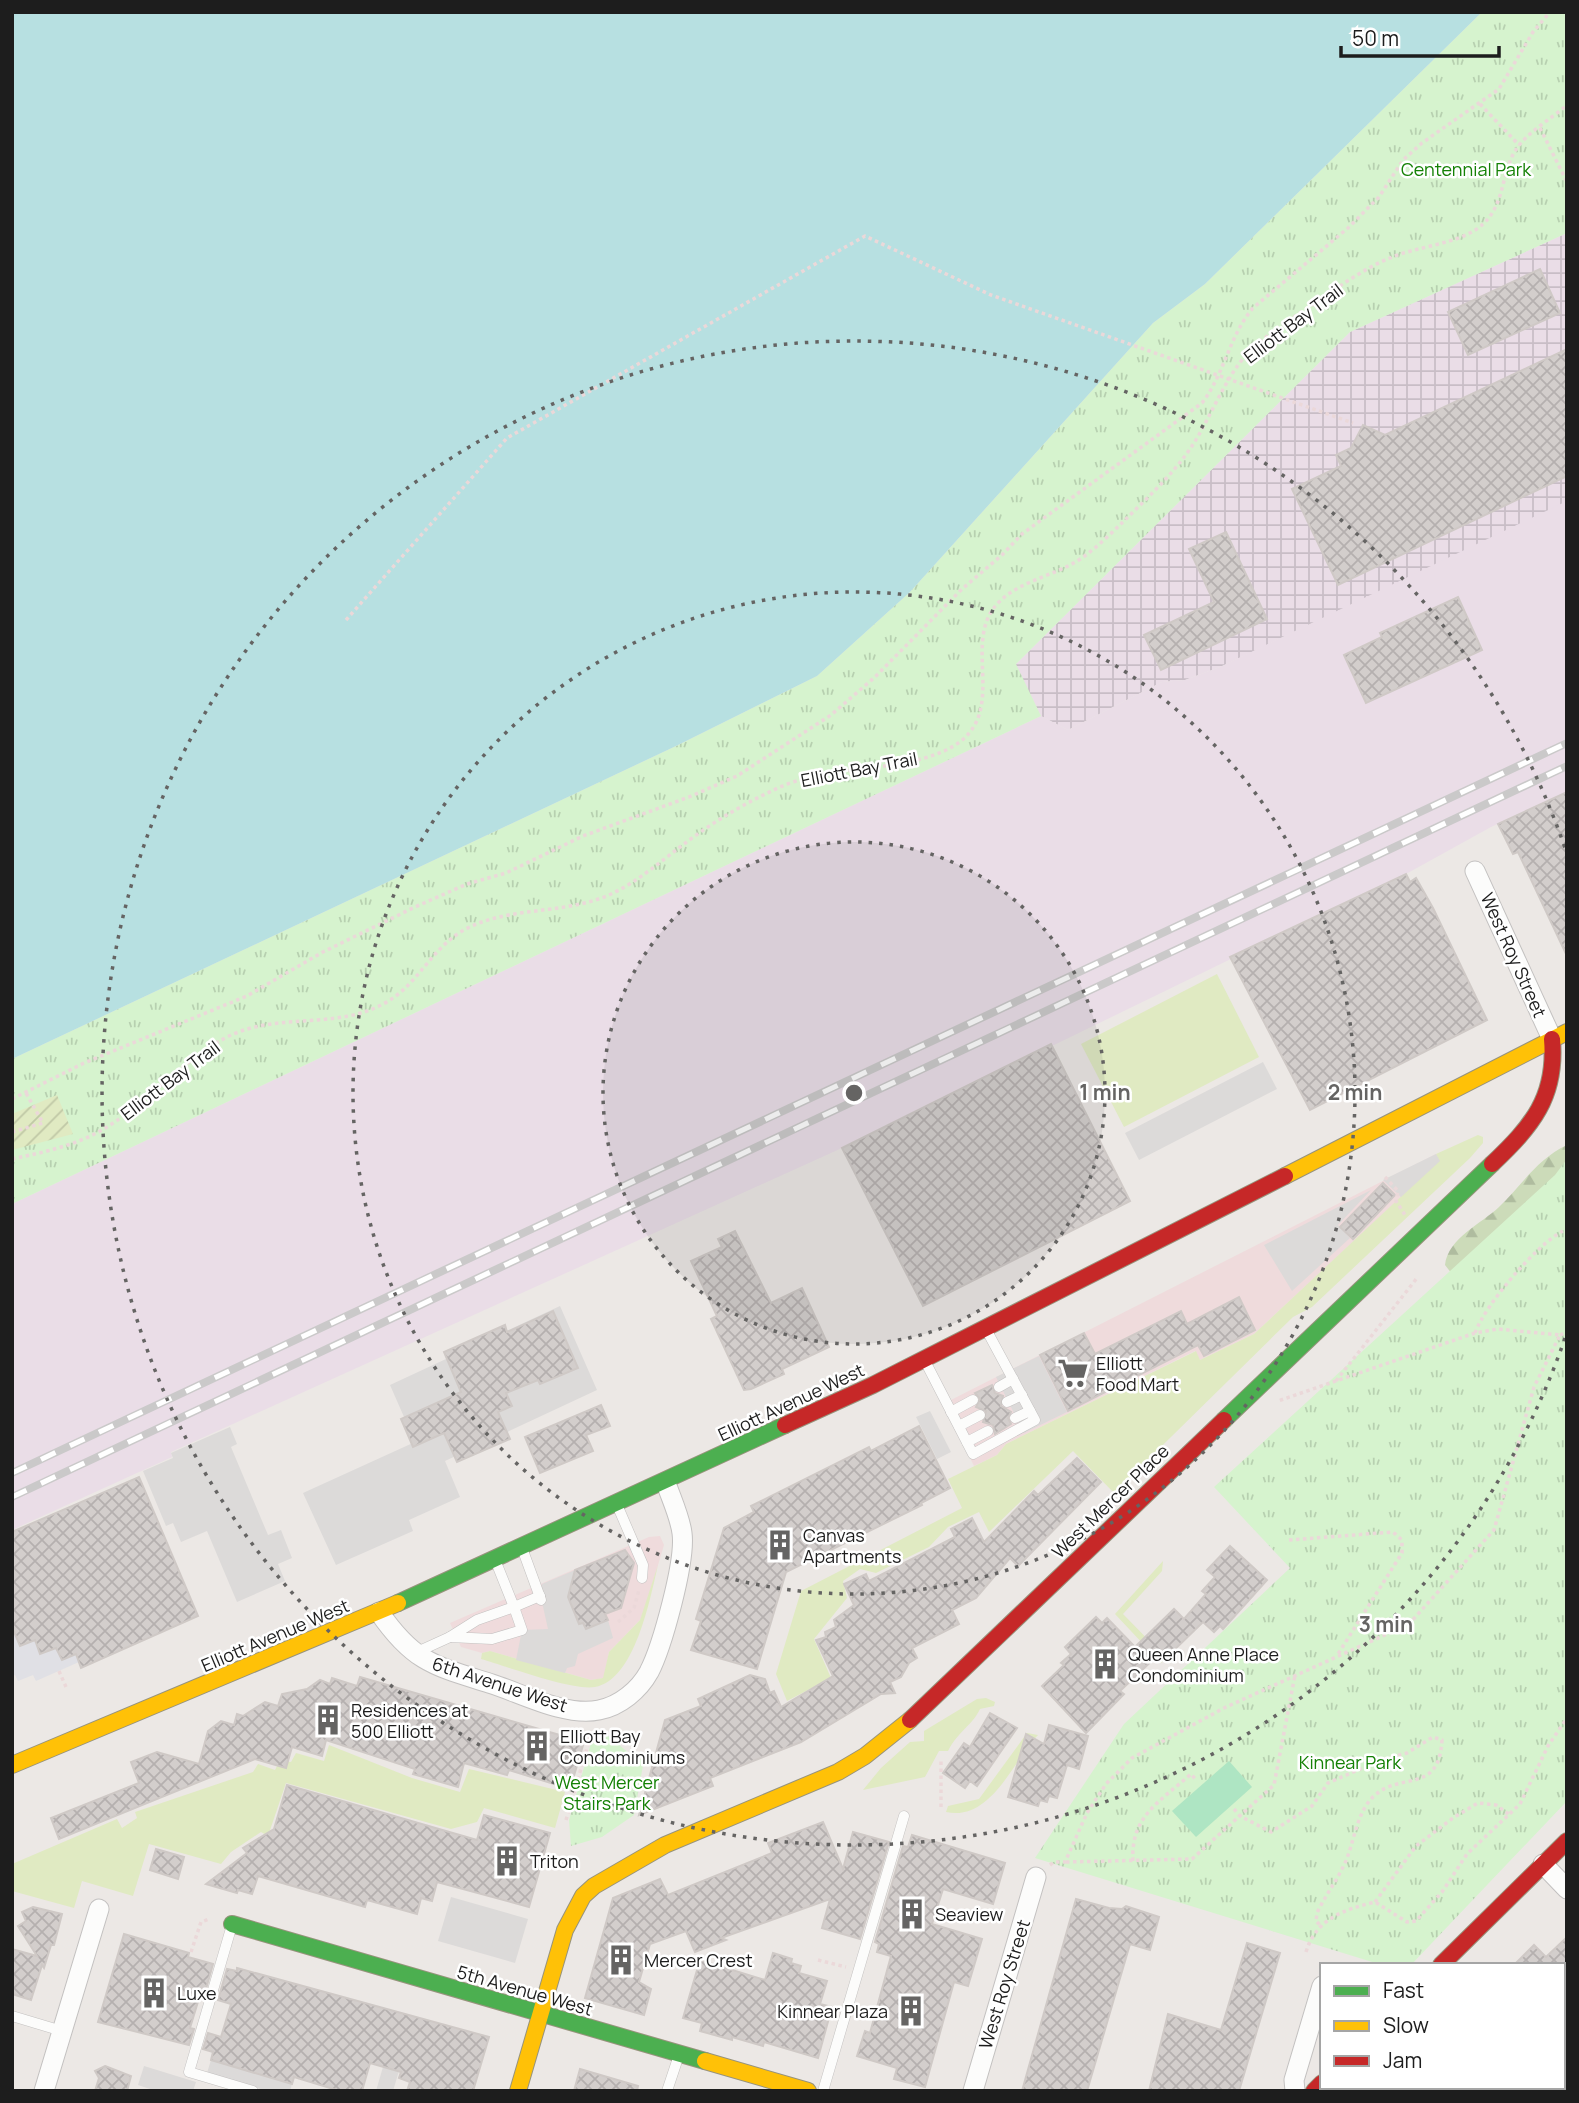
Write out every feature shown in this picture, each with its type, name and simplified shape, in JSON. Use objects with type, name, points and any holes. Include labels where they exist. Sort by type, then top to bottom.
[{"type":"main road","name":"West Mercer Place","points":[[541,2016],[568,1923],[583,1896],[594,1886],[665,1845],[823,1779],[866,1756],[917,1714],[1524,1133],[1549,1096],[1560,1035]]},
{"type":"main road","name":"Elliott Avenue West","points":[[12,1765],[379,1612],[666,1482],[924,1359],[1560,1035]]},
{"type":"main road","points":[[1489,1169],[1557,1112]]},
{"type":"main road","points":[[1443,1963],[1567,1841]]},
{"type":"main road","name":"5th Avenue West","points":[[225,1923],[808,2091]]},
{"type":"main road","points":[[518,2091],[541,2016]]},
{"type":"street","name":"West Roy Street","points":[[1475,871],[1560,1035]]},
{"type":"street","points":[[597,1716],[634,1692],[648,1672],[668,1614],[681,1560],[682,1533],[666,1482]]},
{"type":"street","name":"6th Avenue West","points":[[379,1612],[413,1654],[443,1668],[597,1716]]},
{"type":"street","points":[[1543,1864],[1567,1889]]},
{"type":"street","name":"West Roy Street","points":[[972,2091],[1036,1877]]},
{"type":"street","points":[[44,2091],[99,1909]]},
{"type":"street","points":[[1295,2091],[1294,2080],[1320,1993]]},
{"type":"lane","points":[[924,1359],[973,1454],[1035,1420],[985,1328]]},
{"type":"lane","points":[[999,1387],[1013,1379]]},
{"type":"lane","points":[[1007,1402],[1022,1395]]},
{"type":"lane","points":[[951,1412],[973,1400]]},
{"type":"lane","points":[[1014,1418],[1030,1411]]},
{"type":"lane","points":[[958,1426],[980,1415]]},
{"type":"lane","points":[[967,1442],[988,1431]]},
{"type":"lane","points":[[617,1504],[643,1565],[642,1578]]},
{"type":"lane","points":[[413,1654],[450,1637],[477,1620],[541,1599],[522,1548]]},
{"type":"lane","points":[[450,1637],[492,1639],[522,1630],[495,1560]]},
{"type":"lane","points":[[824,2091],[904,1816]]},
{"type":"lane","points":[[225,1923],[189,2072],[253,2091]]},
{"type":"lane","points":[[12,2016],[62,2031]]},
{"type":"lane","points":[[667,2091],[679,2054]]},
{"type":"path","points":[[12,1099],[135,1041],[247,996],[323,952],[415,907],[467,884],[506,873],[583,836],[737,776],[831,715],[875,677],[962,589],[1022,534],[1202,403],[1219,376],[1236,333],[1253,308],[1348,228],[1379,197],[1403,160],[1422,143],[1499,89],[1533,32],[1550,12]]},
{"type":"path","points":[[1480,104],[1519,145]]},
{"type":"path","name":"Elliott Bay Trail","points":[[12,1159],[76,1143],[106,1128],[232,1035],[264,1024],[335,1018],[383,1004],[409,985],[444,946],[467,929],[493,919],[565,908],[610,894],[740,808],[794,780],[912,760],[959,743],[973,729],[981,712],[985,625],[994,607],[1016,589],[1077,562],[1118,526],[1174,470],[1194,443],[1229,380],[1252,351],[1354,277],[1391,257],[1466,235],[1483,225],[1497,204],[1512,156],[1519,145],[1567,105]]},
{"type":"path","points":[[1540,128],[1567,182]]},
{"type":"path","points":[[346,620],[508,438],[864,236],[991,295],[1353,423]]},
{"type":"path","points":[[12,1132],[43,1124],[25,1092]]},
{"type":"path","points":[[1385,1177],[1396,1188],[1399,1207],[1420,1233]]},
{"type":"path","points":[[1475,1333],[1484,1313],[1524,1264],[1549,1238],[1563,1231]]},
{"type":"path","points":[[1334,1382],[1417,1278]]},
{"type":"path","points":[[1274,1403],[1475,1333],[1498,1329],[1560,1335],[1567,1332]]},
{"type":"path","points":[[1065,1862],[1087,1813],[1106,1784],[1132,1758],[1224,1708],[1409,1624],[1494,1530],[1534,1387],[1560,1335]]},
{"type":"path","points":[[1289,1540],[1393,1532],[1402,1540],[1402,1553],[1337,1656]]},
{"type":"path","points":[[618,1622],[634,1608],[642,1578]]},
{"type":"path","points":[[59,1671],[66,1687]]},
{"type":"path","points":[[1036,1877],[1054,1862],[1192,1858],[1274,1784],[1295,1675]]},
{"type":"path","points":[[566,1820],[597,1716]]},
{"type":"path","points":[[1375,1902],[1407,1922],[1416,1921],[1442,1892],[1467,1854],[1520,1804],[1548,1746],[1567,1718]]},
{"type":"path","points":[[1234,1809],[1240,1816],[1271,1832],[1312,1806],[1328,1783],[1381,1760],[1407,1753],[1433,1737],[1442,1740],[1435,1767],[1421,1780],[1392,1787],[1371,1798],[1344,1866],[1317,1913],[1320,1925]]},
{"type":"path","points":[[941,1759],[941,1807]]},
{"type":"path","points":[[1133,1861],[1134,1837],[1140,1819],[1191,1774],[1197,1781]]},
{"type":"path","points":[[1306,1952],[1310,1937],[1320,1925],[1332,1916],[1375,1902],[1416,1846],[1453,1818],[1478,1803],[1496,1805],[1510,1815]]},
{"type":"path","points":[[191,1952],[201,1922],[208,1918],[225,1923]]},
{"type":"path","points":[[818,1959],[852,1969]]},
{"type":"shaded area","points":[[1567,233],[1567,503],[1220,667],[1185,680],[1162,682],[1068,730],[1041,716],[1015,665],[1350,332]]},
{"type":"shaded area","points":[[1567,501],[1567,792],[1491,827],[1406,874],[842,1148],[171,1452],[172,1457],[12,1530],[12,1204],[1041,716],[1068,730],[1162,682],[1185,680],[1220,667]]},
{"type":"shaded area","points":[[1263,1062],[1277,1089],[1139,1160],[1125,1133]]},
{"type":"shaded area","points":[[1436,1154],[1440,1161],[1254,1334],[1200,1360],[1195,1351],[1006,1444],[997,1455],[974,1466],[943,1404]]},
{"type":"shaded area","points":[[1436,1154],[1440,1161],[1401,1197],[1383,1180]]},
{"type":"shaded area","points":[[1371,1190],[1338,1225],[1350,1238],[1292,1291],[1264,1245]]},
{"type":"shaded area","points":[[560,1306],[597,1390],[445,1461],[460,1497],[409,1520],[413,1531],[336,1565],[303,1493],[415,1442],[390,1385]]},
{"type":"shaded area","points":[[1039,1356],[1067,1412],[1024,1433],[996,1377]]},
{"type":"shaded area","points":[[930,1411],[951,1452],[937,1459],[916,1417]]},
{"type":"shaded area","points":[[230,1427],[237,1444],[231,1447],[268,1535],[281,1530],[292,1558],[278,1564],[285,1581],[237,1602],[207,1531],[181,1542],[173,1523],[166,1526],[143,1471],[173,1458],[171,1453]]},
{"type":"shaded area","points":[[660,1536],[664,1545],[645,1609],[640,1620],[609,1652],[604,1678],[591,1680],[490,1651],[482,1653],[461,1647],[450,1623],[649,1537]]},
{"type":"shaded area","points":[[575,1570],[568,1597],[579,1624],[608,1620],[613,1638],[578,1654],[575,1666],[567,1668],[565,1673],[516,1660],[522,1630],[548,1629],[542,1602],[542,1584]]},
{"type":"shaded area","points":[[15,1633],[20,1646],[35,1640],[41,1654],[56,1648],[62,1660],[75,1654],[79,1662],[36,1681],[33,1675],[18,1681],[15,1675],[12,1676],[12,1634]]},
{"type":"shaded area","points":[[451,1897],[528,1919],[515,1963],[438,1941]]},
{"type":"shaded area","points":[[399,2012],[415,2017],[393,2091],[376,2091]]},
{"type":"shaded area","points":[[211,2060],[292,2084],[290,2091],[267,2091],[207,2073]]},
{"type":"shaded area","points":[[144,2066],[196,2082],[193,2091],[156,2091],[138,2085]]},
{"type":"green space","name":"Centennial Park","points":[[1482,12],[1567,12],[1567,233],[1350,332],[1016,664],[1041,716],[12,1204],[12,1059],[676,746],[817,676],[910,592],[1153,323],[1205,284]]},
{"type":"green space","points":[[1217,974],[1259,1057],[1124,1127],[1081,1044]]},
{"type":"green space","points":[[57,1095],[73,1134],[12,1150],[12,1114]]},
{"type":"green space","points":[[1478,1135],[1483,1137],[1483,1143],[1470,1158],[1312,1307],[1293,1317],[1114,1493],[1073,1451],[989,1532],[979,1512],[948,1527],[929,1547],[876,1573],[860,1569],[843,1581],[847,1598],[814,1639],[831,1678],[787,1701],[776,1674],[801,1591],[962,1508],[948,1479],[997,1455],[1006,1444],[1196,1351],[1200,1360],[1254,1334],[1439,1161],[1436,1154]]},
{"type":"green space","points":[[1567,1145],[1567,1215],[1452,1274],[1445,1265],[1447,1255],[1459,1239],[1499,1207],[1547,1158]]},
{"type":"green space","name":"Kinnear Park","points":[[1567,1159],[1567,1801],[1413,1963],[1376,1963],[1035,1858],[1124,1724],[1290,1568],[1214,1487],[1555,1175]]},
{"type":"green space","points":[[1163,1561],[1162,1571],[1123,1614],[1166,1658],[1161,1663],[1115,1614]]},
{"type":"green space","points":[[658,1565],[638,1636],[621,1670],[609,1681],[595,1687],[571,1685],[481,1659],[482,1653],[490,1651],[591,1680],[603,1678],[609,1652],[640,1620]]},
{"type":"green space","points":[[986,1698],[995,1702],[994,1706],[980,1709],[948,1751],[939,1751],[925,1777],[863,1790],[881,1768],[910,1742],[924,1741],[924,1731],[977,1699]]},
{"type":"green space","name":"West Mercer Stairs Park","points":[[595,1729],[601,1730],[630,1754],[644,1760],[634,1815],[602,1837],[571,1846],[569,1820]]},
{"type":"green space","points":[[1027,1733],[1038,1735],[988,1799],[976,1808],[962,1813],[946,1812],[948,1806],[979,1799]]},
{"type":"green space","points":[[329,1745],[412,1778],[460,1792],[469,1769],[565,1792],[555,1828],[484,1808],[477,1822],[451,1829],[286,1783],[268,1836],[261,1832],[231,1852],[221,1864],[149,1844],[133,1896],[82,1881],[74,1908],[12,1891],[12,1864],[117,1819],[122,1828],[137,1818],[135,1812],[253,1772],[258,1764],[275,1770],[280,1760],[291,1762],[296,1753],[324,1761]]},
{"type":"green space","points":[[1229,1761],[1252,1787],[1196,1837],[1172,1811]]},
{"type":"water","points":[[12,12],[1482,12],[1205,284],[1153,323],[910,592],[817,676],[676,746],[12,1059]]},
{"type":"building","points":[[1540,269],[1560,313],[1468,355],[1448,312]]},
{"type":"building","points":[[1567,349],[1567,476],[1338,585],[1292,489],[1341,466],[1336,455],[1351,448],[1363,425],[1385,435]]},
{"type":"building","points":[[1226,532],[1267,619],[1161,670],[1144,635],[1214,602],[1189,549]]},
{"type":"building","points":[[1458,597],[1482,650],[1366,703],[1344,655],[1382,637],[1380,633]]},
{"type":"building","points":[[1567,792],[1567,956],[1518,852],[1513,854],[1498,824]]},
{"type":"building","points":[[1406,874],[1410,882],[1416,878],[1433,908],[1487,1020],[1310,1110],[1230,957]]},
{"type":"building","points":[[1051,1044],[1130,1201],[923,1306],[842,1148]]},
{"type":"building","points":[[1383,1183],[1395,1195],[1353,1239],[1340,1227]]},
{"type":"building","points":[[735,1231],[771,1303],[802,1288],[829,1347],[782,1369],[784,1374],[744,1390],[711,1319],[717,1316],[691,1261],[722,1247],[718,1239]]},
{"type":"building","points":[[1239,1297],[1255,1330],[1204,1356],[1198,1345],[1068,1411],[1040,1355],[1084,1333],[1095,1354],[1181,1311],[1187,1324]]},
{"type":"building","points":[[553,1311],[578,1368],[540,1384],[538,1380],[506,1393],[512,1406],[498,1412],[510,1439],[457,1462],[444,1433],[413,1447],[401,1419],[461,1392],[444,1352],[505,1325],[507,1332]]},
{"type":"building","points":[[992,1385],[995,1393],[1003,1396],[1001,1406],[1011,1412],[1008,1418],[1011,1424],[995,1434],[993,1425],[983,1422],[986,1411],[976,1407],[980,1399],[975,1393]]},
{"type":"building","points":[[601,1405],[610,1426],[586,1435],[593,1451],[540,1473],[525,1437]]},
{"type":"building","name":"Canvas Apartments","points":[[919,1426],[950,1488],[921,1503],[922,1505],[786,1572],[757,1669],[691,1650],[701,1621],[696,1619],[724,1528],[754,1512],[751,1506],[869,1447],[871,1451]]},
{"type":"building","points":[[1077,1458],[1101,1482],[1018,1566],[1010,1558],[976,1598],[952,1610],[959,1624],[912,1648],[917,1658],[909,1663],[901,1677],[890,1682],[895,1693],[881,1694],[801,1742],[710,1778],[713,1786],[639,1815],[665,1720],[701,1706],[698,1699],[750,1675],[765,1679],[770,1693],[774,1691],[781,1707],[833,1676],[816,1640],[826,1637],[825,1632],[836,1627],[834,1620],[854,1605],[844,1584],[866,1574],[869,1581],[955,1537],[951,1529],[972,1518],[984,1542],[1034,1491],[1038,1495]]},
{"type":"building","points":[[139,1477],[198,1616],[81,1668],[76,1654],[62,1660],[56,1648],[40,1654],[35,1640],[20,1646],[12,1627],[12,1532]]},
{"type":"building","points":[[1230,1546],[1267,1580],[1223,1629],[1220,1626],[1214,1632],[1203,1622],[1166,1658],[1160,1653],[1120,1691],[1124,1694],[1086,1733],[1042,1686],[1064,1665],[1061,1663],[1071,1654],[1065,1647],[1096,1617],[1102,1623],[1107,1618],[1135,1647],[1174,1609],[1184,1619],[1206,1594],[1202,1591],[1215,1577],[1207,1570]]},
{"type":"building","points":[[625,1550],[634,1563],[621,1608],[605,1614],[608,1620],[586,1629],[583,1623],[579,1624],[568,1597],[575,1570]]},
{"type":"building","points":[[360,1677],[584,1742],[570,1789],[509,1770],[507,1775],[464,1763],[458,1787],[413,1774],[415,1769],[326,1740],[322,1756],[292,1747],[286,1768],[255,1759],[59,1839],[51,1818],[139,1783],[131,1762],[157,1752],[199,1764],[208,1731],[221,1721],[234,1725],[237,1714],[243,1716],[265,1702],[278,1706],[282,1694],[307,1689],[320,1680],[330,1684],[332,1678],[357,1686]]},
{"type":"building","points":[[990,1713],[1017,1728],[977,1786],[970,1781],[965,1788],[943,1773],[964,1743],[970,1747]]},
{"type":"building","points":[[1049,1725],[1088,1736],[1079,1769],[1067,1765],[1057,1798],[1049,1796],[1047,1802],[1040,1800],[1038,1806],[1008,1797],[1026,1734],[1044,1744]]},
{"type":"building","points":[[287,1785],[477,1840],[484,1815],[550,1833],[529,1907],[437,1882],[432,1901],[421,1898],[417,1914],[367,1900],[365,1907],[258,1876],[252,1894],[238,1890],[237,1893],[206,1884],[247,1853],[243,1848],[274,1829]]},
{"type":"building","points":[[823,1822],[843,1869],[853,1832],[889,1842],[860,1939],[822,1928],[830,1899],[721,1938],[726,1940],[695,1952],[686,1931],[650,1944],[639,1982],[651,1989],[644,2015],[585,1998],[613,1898],[660,1879],[668,1895],[772,1853],[768,1843]]},
{"type":"building","points":[[912,1835],[1005,1863],[993,1904],[943,1889],[932,1924],[982,1939],[968,1986],[954,1982],[925,2087],[894,2079],[897,2068],[857,2056],[865,2031],[870,2033],[891,1956],[877,1952],[879,1944],[875,1942],[903,1846],[908,1847]]},
{"type":"building","points":[[156,1849],[184,1857],[178,1879],[150,1870]]},
{"type":"building","points":[[1076,1899],[1109,1908],[1122,1909],[1126,1906],[1159,1917],[1150,1950],[1130,1944],[1087,2091],[1022,2091]]},
{"type":"building","points":[[33,1907],[62,1914],[54,1945],[51,1945],[44,1968],[42,1965],[31,2000],[12,1994],[12,1949],[37,1956],[18,1926],[26,1921],[22,1912]]},
{"type":"building","name":"Luxe","points":[[124,1934],[189,1953],[188,1957],[213,1964],[204,1996],[200,1995],[190,2028],[194,2029],[189,2045],[98,2022]]},
{"type":"building","points":[[1567,1937],[1567,1965],[1516,1963],[1534,1945],[1546,1957]]},
{"type":"building","points":[[1247,1943],[1280,1953],[1239,2091],[1149,2091],[1168,2014],[1221,2030]]},
{"type":"building","points":[[773,1953],[792,1959],[791,1963],[801,1966],[799,1973],[827,1981],[820,2004],[832,2007],[818,2058],[764,2042],[763,2046],[700,2031],[702,2023],[683,2018],[700,1960],[765,1980]]},
{"type":"building","points":[[237,1968],[489,2037],[473,2091],[407,2091],[410,2082],[399,2078],[401,2072],[370,2063],[362,2091],[340,2091],[294,2077],[292,2084],[211,2060],[213,2052],[203,2049],[208,2033],[221,2037],[231,2004],[218,2000],[227,1969],[237,1971]]},
{"type":"building","points":[[105,2066],[131,2076],[127,2091],[95,2091],[99,2078],[95,2071]]},
{"type":"building","points":[[580,2069],[638,2086],[637,2091],[574,2091]]},
{"type":"railway","points":[[12,1473],[1567,743]]},
{"type":"railway","points":[[12,1497],[1567,766]]},
{"type":"traffic: fast","points":[[1224,1420],[1492,1164]]},
{"type":"traffic: fast","points":[[398,1603],[785,1425]]},
{"type":"traffic: fast","points":[[232,1924],[705,2061]]},
{"type":"traffic: slow","points":[[1285,1176],[1567,1032]]},
{"type":"traffic: slow","points":[[12,1765],[398,1603]]},
{"type":"traffic: slow","points":[[518,2091],[565,1930],[583,1896],[594,1886],[665,1845],[838,1772],[865,1756],[910,1720]]},
{"type":"traffic: slow","points":[[705,2061],[808,2091]]},
{"type":"traffic: jam","points":[[1492,1164],[1519,1137],[1539,1109],[1550,1078],[1552,1039]]},
{"type":"traffic: jam","points":[[785,1425],[873,1385],[1285,1176]]},
{"type":"traffic: jam","points":[[910,1720],[1224,1420]]},
{"type":"traffic: jam","points":[[1443,1963],[1567,1841]]},
{"type":"traffic: jam","points":[[1314,2091],[1320,2085]]},
{"type":"place","name":"Elliott Food Mart","points":[[1073,1373]]},
{"type":"place","name":"Canvas Apartments","points":[[780,1545]]},
{"type":"place","name":"Queen Anne Place Condominium","points":[[1105,1664]]},
{"type":"place","name":"Residences at 500 Elliott","points":[[328,1720]]},
{"type":"place","name":"Elliott Bay Condominiums","points":[[537,1746]]},
{"type":"place","name":"Triton","points":[[507,1861]]},
{"type":"place","name":"Seaview","points":[[912,1914]]},
{"type":"place","name":"Mercer Crest","points":[[621,1960]]},
{"type":"place","name":"Luxe","points":[[154,1993]]},
{"type":"place","name":"Kinnear Plaza","points":[[911,2011]]}]
